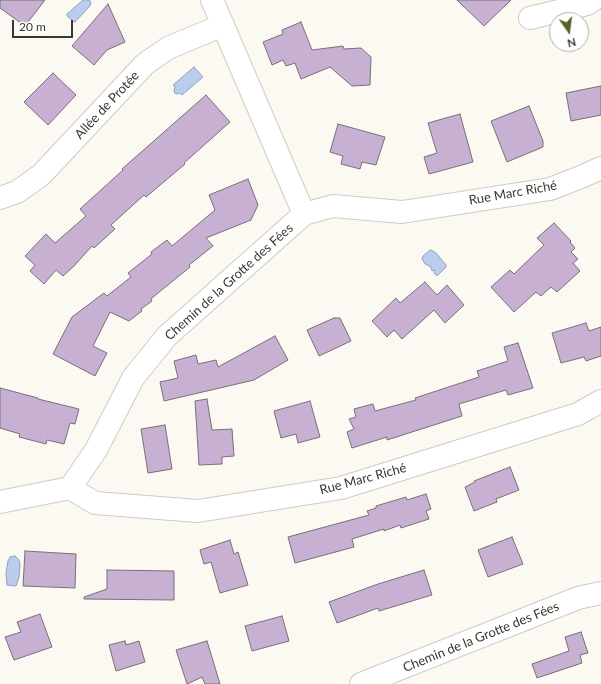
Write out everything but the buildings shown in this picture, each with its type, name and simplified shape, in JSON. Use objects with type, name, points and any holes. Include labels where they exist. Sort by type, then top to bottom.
[{"type":"street","name":"Chemin de la Grotte des Fées","points":[[70,488],[96,450],[133,378],[167,336],[304,214],[212,0]]},
{"type":"street","points":[[530,18],[586,4],[593,0]]},
{"type":"street","name":"Allée de Protée","points":[[0,198],[17,192],[41,175],[145,64],[168,48],[223,25]]},
{"type":"street","name":"Rue Marc Riché","points":[[304,214],[333,206],[402,212],[550,189],[601,168]]},
{"type":"street","name":"Rue Marc Riché","points":[[70,488],[95,503],[198,511],[341,488],[578,414],[601,401]]},
{"type":"street","points":[[0,502],[70,488]]},
{"type":"street","name":"Chemin de la Grotte des Fées","points":[[362,684],[571,601],[601,593]]},
{"type":"water","points":[[83,0],[89,0],[91,2],[90,6],[74,22],[67,16],[67,14]]},
{"type":"water","points":[[194,67],[203,77],[182,95],[180,93],[176,94],[174,92],[175,86],[173,85]]},
{"type":"water","points":[[430,250],[437,254],[446,265],[446,267],[437,276],[434,273],[435,270],[432,271],[431,267],[425,264],[422,259],[423,256]]},
{"type":"water","points":[[15,556],[19,560],[20,565],[19,577],[16,586],[7,585],[6,573],[8,561],[10,557]]}]
